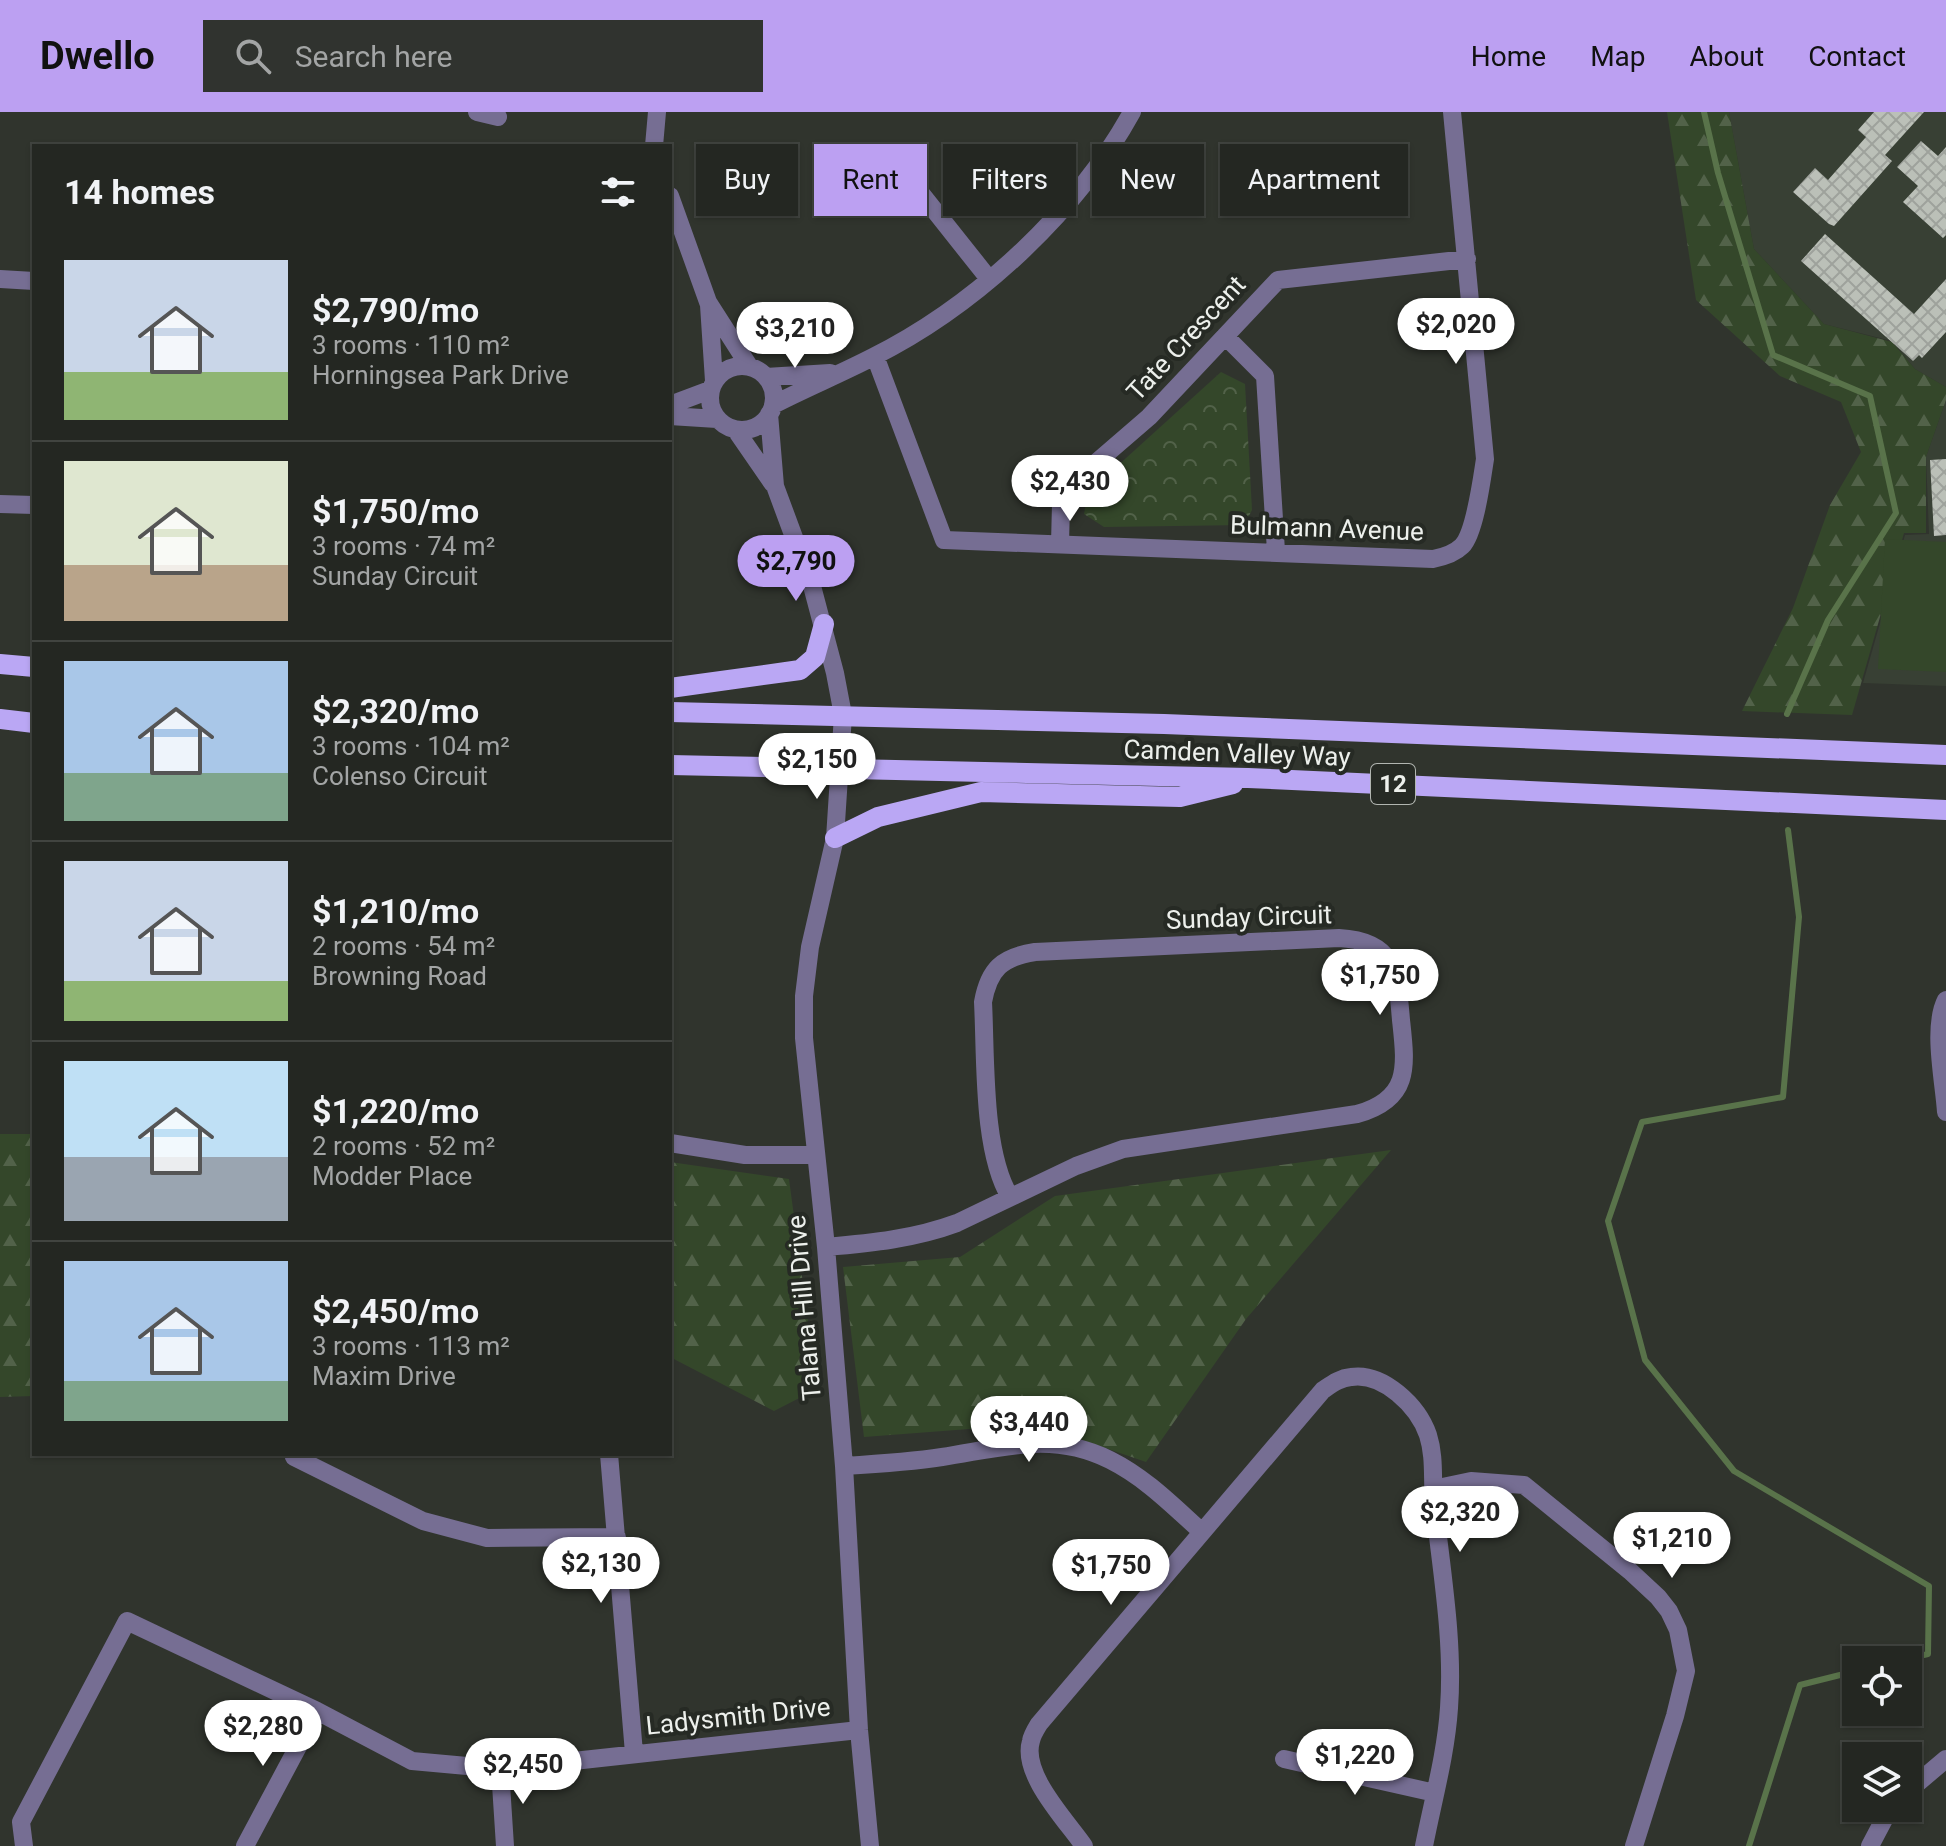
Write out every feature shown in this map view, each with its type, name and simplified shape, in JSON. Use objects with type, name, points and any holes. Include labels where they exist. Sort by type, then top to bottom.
[{"type":"main road","points":[[672,688],[800,670],[815,657],[824,624]]},
{"type":"main road","points":[[0,664],[32,667]]},
{"type":"main road","name":"Camden Valley Way","points":[[672,712],[1476,735],[1946,755]]},
{"type":"main road","points":[[0,719],[32,723]]},
{"type":"main road","name":"Camden Valley Way","points":[[672,765],[1248,778],[1946,810]]},
{"type":"main road","points":[[835,838],[878,817],[981,792],[1180,797],[1225,787],[1248,778]]},
{"type":"street","points":[[477,112],[498,117]]},
{"type":"street","points":[[654,144],[657,112]]},
{"type":"street","points":[[735,429],[754,427],[771,410],[837,373],[875,356],[989,279],[1043,233],[1072,200],[1132,112]]},
{"type":"street","name":"Bulmann Avenue","points":[[875,356],[944,540],[1433,559],[1454,552],[1464,545],[1481,487],[1485,459],[1452,112]]},
{"type":"street","points":[[927,201],[989,279]]},
{"type":"street","points":[[672,202],[708,302],[749,366],[766,377],[774,395],[771,410],[775,486]]},
{"type":"street","name":"Tate Crescent","points":[[1060,544],[1061,504],[1076,480],[1149,417],[1278,280],[1467,259]]},
{"type":"street","points":[[0,279],[32,281]]},
{"type":"street","points":[[708,302],[710,400],[717,419]]},
{"type":"street","points":[[1225,336],[1265,376],[1276,551]]},
{"type":"street","points":[[672,404],[712,386],[729,368],[749,366]]},
{"type":"street","points":[[766,377],[837,373]]},
{"type":"street","points":[[672,416],[717,419],[735,429],[775,486]]},
{"type":"street","name":"Talana Hill Drive","points":[[775,486],[824,624],[843,715],[835,838],[810,947],[804,996],[804,1038],[826,1247],[844,1466],[859,1730],[870,1846]]},
{"type":"street","points":[[0,504],[32,505]]},
{"type":"street","name":"Sunday Circuit","points":[[826,1247],[890,1241],[937,1230],[1010,1197],[1076,1166],[1123,1149],[1375,1109],[1397,1091],[1405,1064],[1397,977],[1390,962],[1370,944],[1339,938],[1035,952],[1017,955],[1003,962],[986,986],[983,1002],[992,1146],[999,1176],[1010,1197]]},
{"type":"street","points":[[1946,1000],[1940,1030],[1946,1112]]},
{"type":"street","points":[[672,1143],[745,1155],[816,1155]]},
{"type":"street","points":[[1084,1846],[1033,1773],[1030,1742],[1039,1724],[1323,1390],[1338,1380],[1353,1376],[1384,1384],[1408,1403],[1429,1436],[1433,1458],[1433,1489],[1450,1672],[1447,1735],[1424,1846]]},
{"type":"street","points":[[844,1466],[917,1461],[1006,1444],[1055,1443],[1095,1454],[1132,1472],[1202,1532]]},
{"type":"street","points":[[609,1456],[634,1753]]},
{"type":"street","points":[[294,1457],[423,1521],[487,1538],[617,1537]]},
{"type":"street","points":[[1433,1489],[1471,1481],[1524,1485],[1630,1571],[1669,1611],[1678,1630],[1686,1671],[1634,1846]]},
{"type":"street","name":"Ladysmith Drive","points":[[24,1846],[21,1822],[127,1621],[317,1711],[412,1761],[500,1769],[859,1730]]},
{"type":"street","points":[[245,1846],[317,1711]]},
{"type":"street","points":[[1284,1759],[1435,1793]]},
{"type":"street","points":[[1922,1779],[1946,1759]]},
{"type":"street","points":[[500,1769],[505,1846]]},
{"type":"street","points":[[1870,1846],[1883,1822]]},
{"type":"shaded area","points":[[1729,112],[1946,112],[1946,387],[1915,369],[1892,341],[1824,324],[1754,249]]},
{"type":"shaded area","points":[[1946,400],[1946,686],[1863,683],[1905,535],[1929,534],[1926,457]]},
{"type":"green space","points":[[1667,112],[1729,112],[1754,249],[1824,324],[1892,342],[1915,369],[1946,387],[1946,400],[1926,457],[1926,533],[1904,533],[1852,715],[1742,711],[1793,608],[1830,505],[1861,452],[1841,402],[1780,376],[1696,300]]},
{"type":"green space","points":[[1221,372],[1245,384],[1252,510],[1244,525],[1104,527],[1084,514],[1093,488]]},
{"type":"green space","points":[[1885,539],[1946,542],[1946,672],[1878,669]]},
{"type":"green space","points":[[0,1134],[32,1134],[32,1396],[0,1397]]},
{"type":"green space","points":[[1391,1150],[1246,1319],[1146,1462],[1036,1424],[864,1437],[843,1267],[960,1257],[1055,1196]]},
{"type":"green space","points":[[672,1162],[789,1179],[817,1389],[774,1411],[672,1358]]},
{"type":"building","points":[[1874,112],[1924,112],[1885,155],[1892,161],[1834,226],[1793,192],[1815,168],[1828,180],[1866,137],[1858,130]]},
{"type":"building","points":[[1921,141],[1938,156],[1946,147],[1946,235],[1943,238],[1903,202],[1918,186],[1897,167]]},
{"type":"building","points":[[1825,234],[1914,314],[1946,279],[1946,332],[1922,358],[1919,355],[1913,361],[1801,261]]},
{"type":"building","points":[[1946,459],[1946,535],[1934,536],[1930,460]]},
{"type":"waterway","points":[[1704,112],[1718,173],[1773,355],[1870,396],[1896,513],[1828,620],[1787,714]]},
{"type":"waterway","points":[[1788,830],[1799,917],[1783,1097],[1642,1122],[1608,1221],[1645,1360],[1734,1471],[1929,1586],[1928,1654],[1922,1655]]},
{"type":"waterway","points":[[1749,1846],[1800,1685],[1842,1674]]}]
